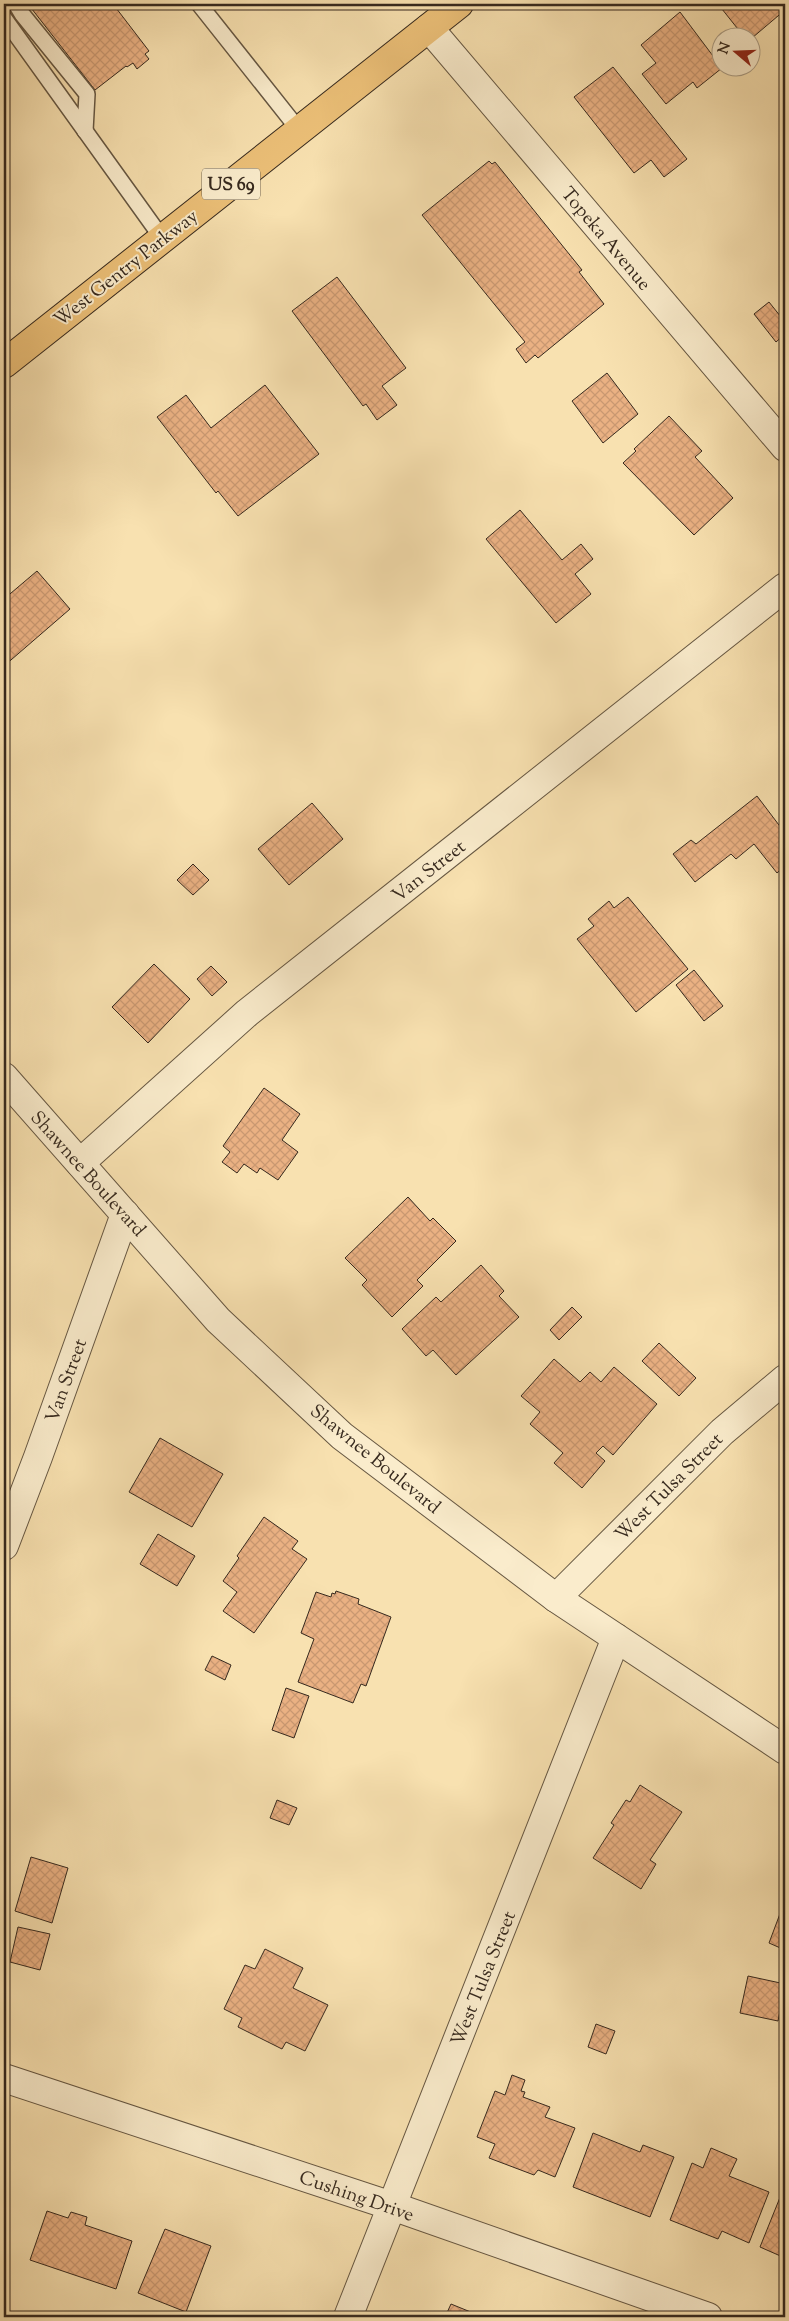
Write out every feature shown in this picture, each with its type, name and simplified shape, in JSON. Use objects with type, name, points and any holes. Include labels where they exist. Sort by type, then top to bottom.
[{"type":"main road","name":"West Gentry Parkway","points":[[4,364],[459,4]]},
{"type":"street","name":"Topeka Avenue","points":[[429,28],[785,447]]},
{"type":"street","name":"Van Street","points":[[80,1163],[247,1013],[785,586]]},
{"type":"street","name":"Shawnee Boulevard","points":[[4,1077],[218,1320],[342,1436],[556,1598],[785,1750]]},
{"type":"street","name":"Van Street","points":[[4,1546],[125,1214]]},
{"type":"street","name":"West Tulsa Street","points":[[556,1598],[722,1432],[785,1380]]},
{"type":"street","name":"West Tulsa Street","points":[[348,2317],[616,1638]]},
{"type":"street","name":"Cushing Drive","points":[[4,2078],[392,2206],[708,2317]]},
{"type":"lane","points":[[16,4],[87,94],[85,131]]},
{"type":"lane","points":[[199,4],[299,130]]},
{"type":"lane","points":[[4,18],[162,238]]},
{"type":"building","points":[[28,4],[113,4],[149,51],[145,54],[149,59],[137,69],[133,63],[126,66],[95,90]]},
{"type":"building","points":[[718,4],[784,4],[785,10],[762,30],[762,28],[737,28]]},
{"type":"building","points":[[680,12],[712,55],[712,76],[697,88],[693,82],[666,104],[642,74],[656,63],[641,45]]},
{"type":"building","points":[[613,67],[687,159],[664,177],[651,160],[634,173],[574,97]]},
{"type":"building","points":[[489,161],[492,164],[495,162],[582,270],[579,272],[604,304],[538,358],[535,355],[526,363],[516,349],[525,342],[422,215]]},
{"type":"building","points":[[337,277],[406,368],[382,386],[397,405],[377,420],[366,404],[363,406],[292,311]]},
{"type":"building","points":[[769,302],[785,322],[785,334],[776,342],[754,314]]},
{"type":"building","points":[[607,373],[638,414],[603,443],[572,401]]},
{"type":"building","points":[[265,385],[319,454],[238,516],[218,491],[216,493],[157,417],[186,395],[211,428]]},
{"type":"building","points":[[669,416],[702,451],[695,457],[733,498],[694,535],[623,463],[636,451],[634,449]]},
{"type":"building","points":[[520,510],[562,560],[581,544],[593,559],[575,574],[591,594],[556,623],[486,539]]},
{"type":"building","points":[[37,571],[70,609],[4,666],[4,599]]},
{"type":"building","points":[[757,796],[785,833],[785,866],[777,873],[754,844],[736,859],[731,854],[695,882],[673,854],[691,840],[696,844]]},
{"type":"building","points":[[312,803],[343,839],[289,885],[258,849]]},
{"type":"building","points":[[193,864],[209,880],[193,895],[177,880]]},
{"type":"building","points":[[628,897],[688,969],[636,1012],[577,939],[594,926],[588,919],[609,901],[614,908]]},
{"type":"building","points":[[154,964],[190,999],[148,1043],[112,1007]]},
{"type":"building","points":[[211,966],[227,982],[212,996],[197,979]]},
{"type":"building","points":[[694,970],[723,1006],[704,1021],[676,985]]},
{"type":"building","points":[[264,1088],[300,1114],[282,1140],[298,1152],[278,1180],[260,1168],[257,1173],[244,1164],[237,1173],[222,1162],[230,1152],[223,1146]]},
{"type":"building","points":[[408,1197],[430,1221],[433,1218],[456,1241],[417,1280],[423,1286],[392,1317],[362,1285],[367,1280],[345,1258]]},
{"type":"building","points":[[481,1265],[504,1291],[499,1296],[519,1317],[456,1375],[433,1350],[426,1356],[402,1329],[436,1297],[441,1302]]},
{"type":"building","points":[[572,1307],[582,1317],[559,1340],[550,1330]]},
{"type":"building","points":[[659,1343],[696,1378],[679,1396],[642,1361]]},
{"type":"building","points":[[554,1359],[580,1382],[590,1372],[601,1382],[614,1367],[657,1404],[613,1455],[603,1446],[596,1453],[605,1461],[582,1488],[554,1463],[563,1453],[530,1424],[540,1412],[521,1396]]},
{"type":"building","points":[[160,1438],[223,1474],[192,1527],[129,1492]]},
{"type":"building","points":[[264,1517],[298,1541],[292,1549],[307,1559],[254,1633],[223,1611],[237,1592],[223,1581],[239,1558],[237,1556]]},
{"type":"building","points":[[158,1534],[195,1556],[177,1586],[140,1564]]},
{"type":"building","points":[[336,1591],[359,1599],[358,1604],[391,1617],[366,1686],[361,1684],[353,1703],[298,1682],[314,1639],[301,1633],[316,1592],[331,1597],[332,1593],[335,1594]]},
{"type":"building","points":[[212,1656],[231,1665],[225,1680],[205,1670]]},
{"type":"building","points":[[286,1688],[309,1696],[294,1738],[272,1730]]},
{"type":"building","points":[[640,1785],[682,1812],[650,1860],[656,1864],[641,1889],[593,1858],[614,1825],[611,1823],[626,1800],[630,1802]]},
{"type":"building","points":[[277,1800],[297,1808],[289,1825],[270,1818]]},
{"type":"building","points":[[31,1857],[68,1868],[52,1923],[15,1911]]},
{"type":"building","points":[[781,1911],[785,1913],[785,1950],[769,1943]]},
{"type":"building","points":[[18,1927],[50,1934],[40,1970],[10,1962]]},
{"type":"building","points":[[265,1949],[303,1968],[293,1988],[328,2005],[305,2051],[286,2042],[282,2049],[238,2027],[242,2018],[224,2009],[245,1965],[255,1969]]},
{"type":"building","points":[[4,1961],[8,1963],[4,1976]]},
{"type":"building","points":[[748,1976],[785,1984],[778,2021],[740,2013]]},
{"type":"building","points":[[596,2024],[615,2031],[606,2054],[588,2047]]},
{"type":"building","points":[[512,2075],[525,2080],[521,2091],[525,2092],[523,2097],[550,2107],[545,2117],[575,2128],[555,2177],[538,2170],[534,2175],[489,2158],[495,2144],[477,2137],[495,2091],[505,2095]]},
{"type":"building","points":[[593,2133],[640,2152],[643,2145],[674,2157],[650,2217],[573,2187]]},
{"type":"building","points":[[711,2148],[737,2159],[729,2176],[769,2192],[749,2243],[722,2231],[718,2239],[670,2220],[692,2163],[703,2168]]},
{"type":"building","points":[[785,2185],[785,2258],[760,2247]]},
{"type":"building","points":[[47,2211],[68,2218],[71,2212],[87,2217],[85,2225],[132,2241],[116,2289],[30,2260]]},
{"type":"building","points":[[165,2229],[211,2246],[186,2312],[138,2293]]},
{"type":"building","points":[[451,2304],[483,2317],[445,2317]]}]
